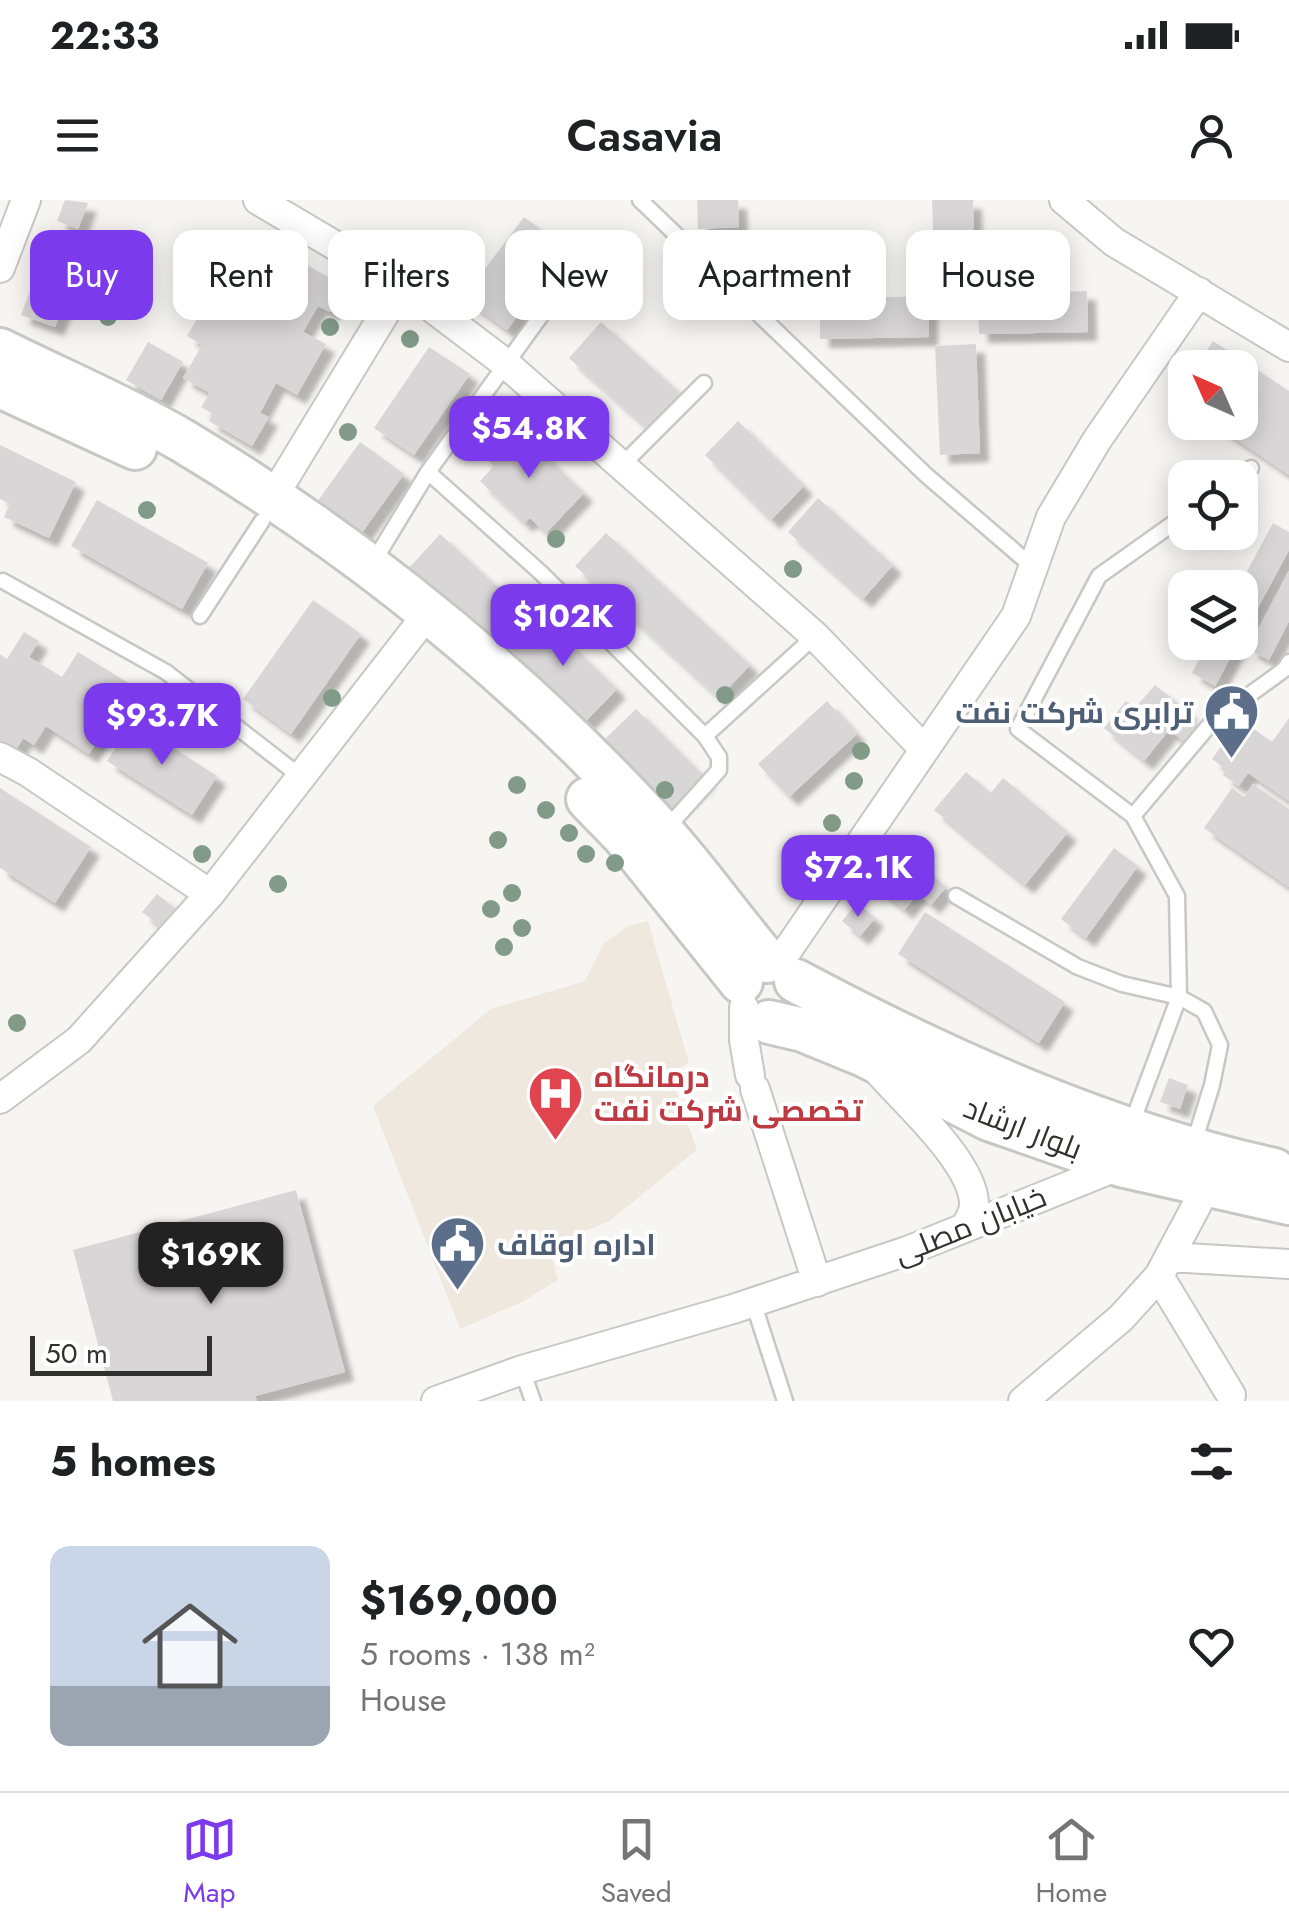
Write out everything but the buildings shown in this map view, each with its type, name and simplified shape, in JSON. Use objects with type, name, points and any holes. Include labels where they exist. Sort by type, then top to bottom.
[{"type":"main road","points":[[0,350],[178,438],[267,509],[520,693],[663,833],[766,986]]},
{"type":"main road","points":[[0,386],[267,509],[371,566],[490,699],[766,986]]},
{"type":"main road","name":"بلوار ارشاد","points":[[766,986],[803,1030],[864,1055],[989,1119],[1163,1157],[1289,1174]]},
{"type":"main road","name":"بلوار ارشاد","points":[[766,986],[955,1060],[1163,1157],[1289,1203]]},
{"type":"street","points":[[0,268],[26,200]]},
{"type":"street","points":[[258,200],[328,241]]},
{"type":"street","points":[[1064,200],[1114,242],[1289,347]]},
{"type":"street","points":[[817,1282],[752,1082],[744,1040],[766,986],[923,748],[1016,616],[1052,517],[1097,440],[1199,292]]},
{"type":"street","points":[[267,509],[381,320]]},
{"type":"street","points":[[449,320],[505,362],[815,636],[923,748]]},
{"type":"street","points":[[0,1099],[79,1040],[210,894],[421,620]]},
{"type":"street","points":[[0,757],[210,894]]},
{"type":"street","points":[[864,1055],[954,1156],[971,1187],[974,1208],[965,1227]]},
{"type":"street","points":[[1163,1157],[1164,1266],[1231,1395]]},
{"type":"street","name":"خیابان مصلی","points":[[436,1401],[522,1370],[817,1282],[1163,1157]]},
{"type":"street","points":[[1164,1266],[1289,1264]]},
{"type":"street","points":[[1023,1401],[1122,1318],[1164,1266]]},
{"type":"lane","points":[[640,200],[926,475],[1033,568]]},
{"type":"lane","points":[[371,566],[428,472],[536,320]]},
{"type":"lane","points":[[623,464],[704,384]]},
{"type":"lane","points":[[428,472],[540,572],[705,736],[720,757],[720,770],[663,833]]},
{"type":"lane","points":[[200,616],[267,509]]},
{"type":"lane","points":[[1163,1157],[1178,997],[1177,896],[1133,816],[1018,729],[1099,576],[1168,527]]},
{"type":"lane","points":[[2,581],[166,672],[301,778]]},
{"type":"lane","points":[[705,736],[815,636]]},
{"type":"lane","points":[[1133,816],[1212,722],[1288,668]]},
{"type":"lane","points":[[956,896],[1078,967],[1122,984],[1178,997],[1204,1011],[1220,1045],[1212,1085],[1163,1157]]},
{"type":"lane","points":[[753,1302],[785,1401]]},
{"type":"lane","points":[[522,1370],[532,1401]]},
{"type":"shaded area","points":[[648,921],[689,1063],[670,1073],[697,1150],[608,1222],[549,1245],[558,1280],[522,1302],[460,1329],[373,1106],[491,1009],[585,981],[604,943],[628,926]]},
{"type":"place","name":"ترابری شرکت نفت","points":[[1232,761]]},
{"type":"place","name":"درمانگاه تخصصی شرکت نفت","points":[[555,1142]]},
{"type":"place","name":"اداره اوقاف","points":[[458,1293]]}]
